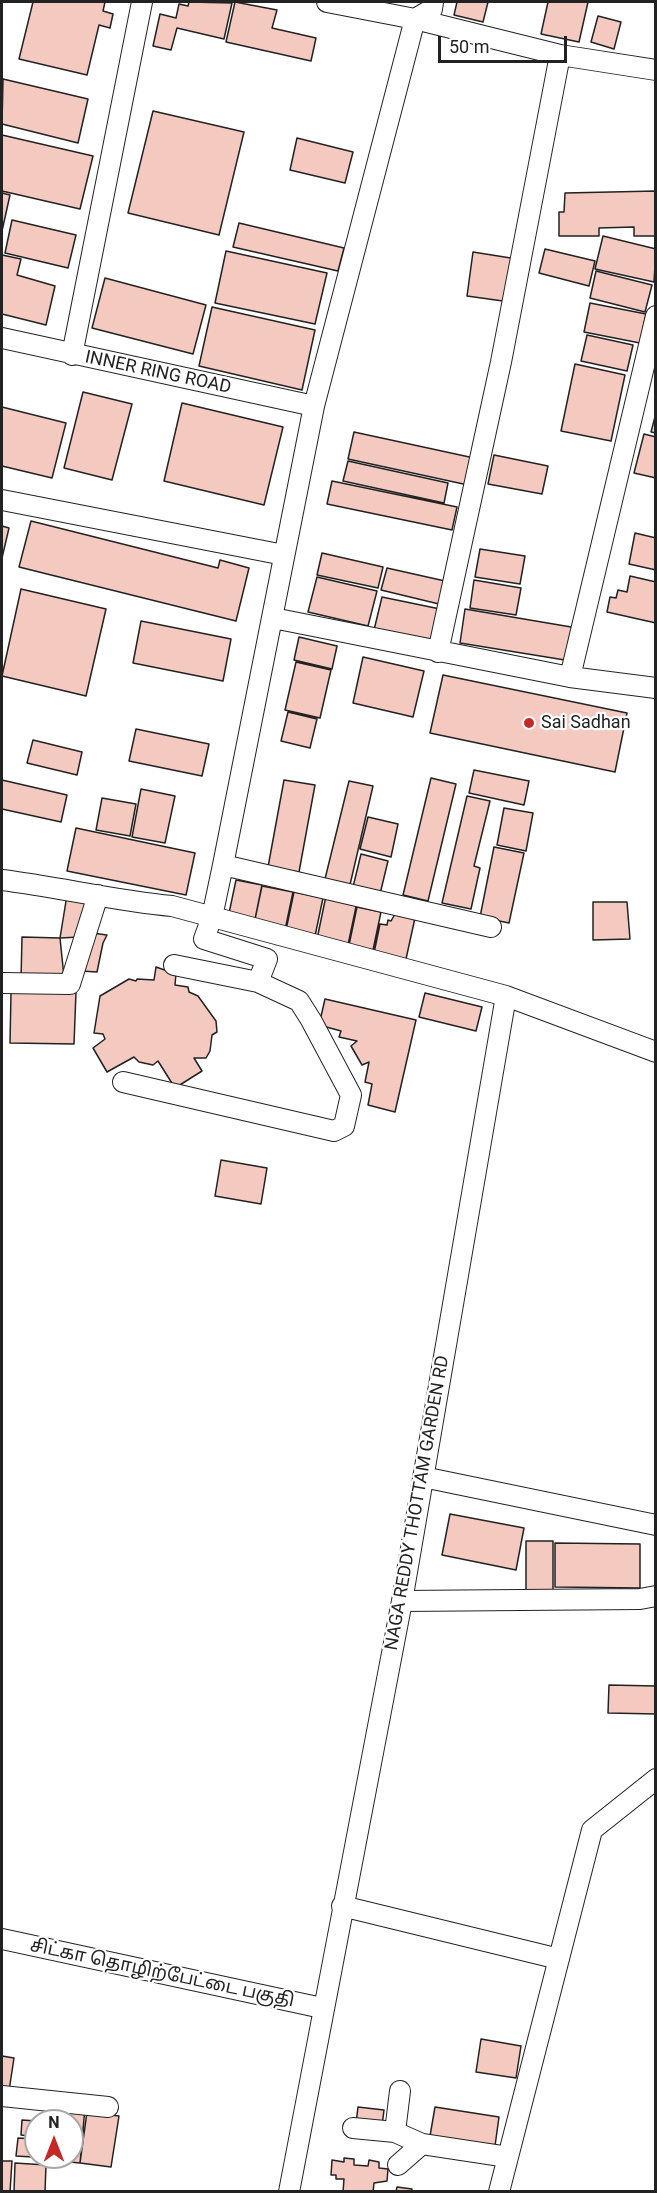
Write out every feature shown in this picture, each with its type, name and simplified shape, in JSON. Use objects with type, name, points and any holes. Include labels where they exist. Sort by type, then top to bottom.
[{"type":"street","points":[[72,355],[142,2]]},
{"type":"street","points":[[327,2],[415,19],[560,56],[656,70]]},
{"type":"street","points":[[258,982],[267,959],[204,939],[212,917],[223,865],[314,406],[415,19],[432,9],[433,2]]},
{"type":"street","points":[[438,652],[501,362],[560,56]]},
{"type":"street","points":[[570,677],[656,316]]},
{"type":"street","name":"INNER RING ROAD","points":[[2,338],[314,406]]},
{"type":"street","points":[[2,500],[284,555]]},
{"type":"street","points":[[273,618],[570,677],[656,688]]},
{"type":"street","points":[[223,865],[491,927]]},
{"type":"street","points":[[2,880],[136,903],[172,906],[506,996],[656,1052]]},
{"type":"street","points":[[2,983],[70,984],[98,895]]},
{"type":"street","points":[[123,1082],[334,1131],[344,1126],[351,1095],[299,1001],[258,982],[174,965]]},
{"type":"street","name":"NAGA REDDY THOTTAM GARDEN RD","points":[[289,2192],[322,2008],[402,1601],[506,996]]},
{"type":"street","points":[[423,1477],[656,1525]]},
{"type":"street","points":[[402,1601],[640,1599],[656,1596]]},
{"type":"street","points":[[499,2192],[592,1830],[656,1779]]},
{"type":"street","points":[[342,1906],[559,1959]]},
{"type":"street","name":"சிட்கா தொழிற்பேட்டை பகுதி","points":[[2,1939],[322,2008]]},
{"type":"street","points":[[395,2132],[400,2091]]},
{"type":"street","points":[[2,2096],[108,2107]]},
{"type":"street","points":[[353,2128],[395,2132],[422,2144],[508,2157]]},
{"type":"street","points":[[398,2165],[422,2144]]},
{"type":"building","points":[[33,2],[105,2],[103,11],[113,14],[110,28],[99,25],[87,75],[19,59]]},
{"type":"building","points":[[189,2],[232,3],[224,39],[177,28],[171,50],[153,46],[160,14],[176,18],[179,4],[188,6]]},
{"type":"building","points":[[235,2],[277,10],[272,28],[316,38],[311,61],[226,42]]},
{"type":"building","points":[[457,2],[488,2],[483,22],[454,15]]},
{"type":"building","points":[[548,2],[588,2],[579,42],[541,34]]},
{"type":"building","points":[[598,16],[621,22],[614,49],[591,42]]},
{"type":"building","points":[[3,79],[88,99],[78,143],[2,124]]},
{"type":"building","points":[[153,111],[244,132],[219,235],[128,213]]},
{"type":"building","points":[[2,135],[93,156],[80,209],[2,191]]},
{"type":"building","points":[[297,138],[353,152],[345,183],[290,170]]},
{"type":"building","points":[[656,191],[656,236],[634,236],[634,227],[599,228],[599,236],[559,236],[559,212],[564,212],[565,193]]},
{"type":"building","points":[[2,193],[10,195],[2,231]]},
{"type":"building","points":[[12,220],[76,235],[68,268],[5,253]]},
{"type":"building","points":[[239,223],[344,248],[338,271],[233,247]]},
{"type":"building","points":[[603,236],[656,249],[654,282],[595,269]]},
{"type":"building","points":[[545,249],[595,261],[589,286],[539,273]]},
{"type":"building","points":[[226,251],[327,273],[315,324],[215,303]]},
{"type":"building","points":[[473,252],[517,259],[510,302],[467,296]]},
{"type":"building","points":[[2,255],[21,259],[17,275],[55,286],[46,325],[2,314]]},
{"type":"building","points":[[596,271],[652,285],[645,312],[590,298]]},
{"type":"building","points":[[105,278],[206,305],[193,354],[92,328]]},
{"type":"building","points":[[590,303],[646,314],[640,343],[584,332]]},
{"type":"building","points":[[212,307],[315,330],[302,390],[199,366]]},
{"type":"building","points":[[587,335],[633,345],[627,371],[581,361]]},
{"type":"building","points":[[575,364],[625,375],[611,441],[561,431]]},
{"type":"building","points":[[83,392],[132,404],[112,480],[64,468]]},
{"type":"building","points":[[182,403],[283,427],[264,505],[164,481]]},
{"type":"building","points":[[2,407],[66,423],[52,478],[2,466]]},
{"type":"building","points":[[656,413],[656,433],[651,432]]},
{"type":"building","points":[[354,432],[474,458],[468,485],[348,459]]},
{"type":"building","points":[[644,434],[656,437],[656,478],[634,473]]},
{"type":"building","points":[[494,455],[548,466],[542,494],[488,484]]},
{"type":"building","points":[[348,461],[448,483],[444,503],[343,481]]},
{"type":"building","points":[[332,481],[457,507],[452,530],[327,504]]},
{"type":"building","points":[[31,521],[218,568],[220,560],[249,568],[236,621],[19,567]]},
{"type":"building","points":[[2,526],[9,528],[2,558]]},
{"type":"building","points":[[635,533],[656,538],[656,570],[629,564]]},
{"type":"building","points":[[480,549],[525,556],[520,584],[475,577]]},
{"type":"building","points":[[322,553],[383,567],[378,588],[317,575]]},
{"type":"building","points":[[387,568],[445,581],[439,604],[381,590]]},
{"type":"building","points":[[630,576],[656,582],[656,623],[607,612],[610,597],[616,598],[618,590],[627,592]]},
{"type":"building","points":[[317,577],[377,591],[368,626],[308,612]]},
{"type":"building","points":[[474,580],[521,588],[516,615],[470,608]]},
{"type":"building","points":[[21,589],[106,609],[86,696],[2,676]]},
{"type":"building","points":[[382,597],[440,609],[438,652],[374,630]]},
{"type":"building","points":[[465,609],[577,628],[571,661],[460,643]]},
{"type":"building","points":[[141,621],[231,639],[223,681],[133,663]]},
{"type":"building","points":[[299,637],[337,646],[332,669],[294,660]]},
{"type":"building","points":[[363,657],[424,671],[413,717],[353,703]]},
{"type":"building","points":[[296,662],[331,670],[320,718],[285,710]]},
{"type":"building","name":"Sai Sadhan","points":[[443,675],[627,713],[615,772],[430,733]]},
{"type":"building","points":[[288,712],[317,719],[310,748],[281,741]]},
{"type":"building","points":[[136,729],[209,744],[202,776],[129,761]]},
{"type":"building","points":[[33,740],[82,752],[77,775],[27,763]]},
{"type":"building","points":[[474,770],[529,781],[524,805],[469,793]]},
{"type":"building","points":[[431,778],[456,784],[428,901],[403,895]]},
{"type":"building","points":[[2,780],[67,795],[61,822],[2,809]]},
{"type":"building","points":[[284,780],[315,785],[299,872],[268,867]]},
{"type":"building","points":[[349,781],[373,786],[349,889],[324,883]]},
{"type":"building","points":[[141,789],[175,796],[165,843],[132,837]]},
{"type":"building","points":[[467,796],[490,801],[474,866],[480,868],[471,909],[442,903]]},
{"type":"building","points":[[102,798],[136,804],[130,836],[96,830]]},
{"type":"building","points":[[504,808],[533,813],[526,851],[497,845]]},
{"type":"building","points":[[368,817],[398,824],[391,857],[360,849]]},
{"type":"building","points":[[76,828],[195,853],[186,895],[67,871]]},
{"type":"building","points":[[494,847],[524,853],[509,923],[480,917]]},
{"type":"building","points":[[361,854],[388,861],[380,894],[353,887]]},
{"type":"building","points":[[236,880],[262,885],[254,924],[228,918]]},
{"type":"building","points":[[262,886],[293,892],[285,930],[254,924]]},
{"type":"building","points":[[294,892],[323,898],[315,936],[286,930]]},
{"type":"building","points":[[67,895],[87,899],[80,937],[60,938]]},
{"type":"building","points":[[326,896],[357,902],[348,945],[317,939]]},
{"type":"building","points":[[593,902],[627,902],[630,939],[593,940]]},
{"type":"building","points":[[357,907],[381,912],[373,950],[349,945]]},
{"type":"building","points":[[395,914],[415,918],[406,959],[374,953],[380,924],[387,925],[388,920],[391,921]]},
{"type":"building","points":[[92,933],[107,935],[97,972],[81,971]]},
{"type":"building","points":[[22,937],[60,938],[64,977],[21,979]]},
{"type":"building","points":[[156,967],[176,974],[175,985],[188,987],[189,992],[198,996],[216,1021],[217,1032],[212,1035],[210,1051],[206,1058],[194,1058],[202,1071],[175,1088],[158,1061],[153,1065],[139,1062],[134,1057],[107,1072],[93,1048],[105,1039],[103,1034],[94,1033],[100,996],[129,979],[154,980]]},
{"type":"building","points":[[47,990],[76,992],[74,1044],[10,1043],[11,993]]},
{"type":"building","points":[[425,993],[482,1007],[476,1031],[419,1017]]},
{"type":"building","points":[[325,999],[416,1020],[395,1112],[368,1105],[372,1084],[365,1082],[369,1062],[362,1065],[351,1046],[357,1041],[339,1037],[341,1031],[319,1025]]},
{"type":"building","points":[[221,1160],[267,1168],[261,1204],[215,1196]]},
{"type":"building","points":[[450,1514],[524,1528],[516,1570],[442,1555]]},
{"type":"building","points":[[526,1541],[553,1541],[553,1597],[526,1597]]},
{"type":"building","points":[[555,1543],[640,1544],[640,1588],[555,1587]]},
{"type":"building","points":[[609,1685],[656,1686],[656,1714],[608,1713]]},
{"type":"building","points":[[481,2039],[521,2046],[516,2078],[476,2072]]},
{"type":"building","points":[[2,2056],[14,2058],[9,2091],[2,2090]]},
{"type":"building","points":[[55,2105],[85,2108],[84,2119],[84,2109],[54,2109]]},
{"type":"building","points":[[358,2107],[384,2110],[382,2126],[356,2123]]},
{"type":"building","points":[[435,2107],[499,2117],[495,2146],[430,2136]]},
{"type":"building","points":[[87,2112],[119,2116],[111,2167],[84,2164]]},
{"type":"building","points":[[22,2120],[24,2120],[24,2135],[21,2135]]},
{"type":"building","points":[[18,2138],[24,2138],[24,2156],[16,2156]]},
{"type":"building","points":[[344,2158],[354,2159],[354,2165],[368,2166],[369,2160],[379,2162],[379,2168],[388,2169],[387,2181],[374,2183],[373,2192],[343,2192],[344,2179],[336,2179],[336,2175],[331,2175],[332,2160],[344,2162]]},
{"type":"building","points":[[2,2161],[12,2161],[10,2192],[2,2192]]},
{"type":"building","points":[[15,2163],[24,2164],[24,2169],[46,2169],[45,2192],[14,2192]]},
{"type":"building","points":[[397,2187],[412,2189],[411,2192],[396,2192]]},
{"type":"place","name":"Sai Sadhan","points":[[529,723]]}]
